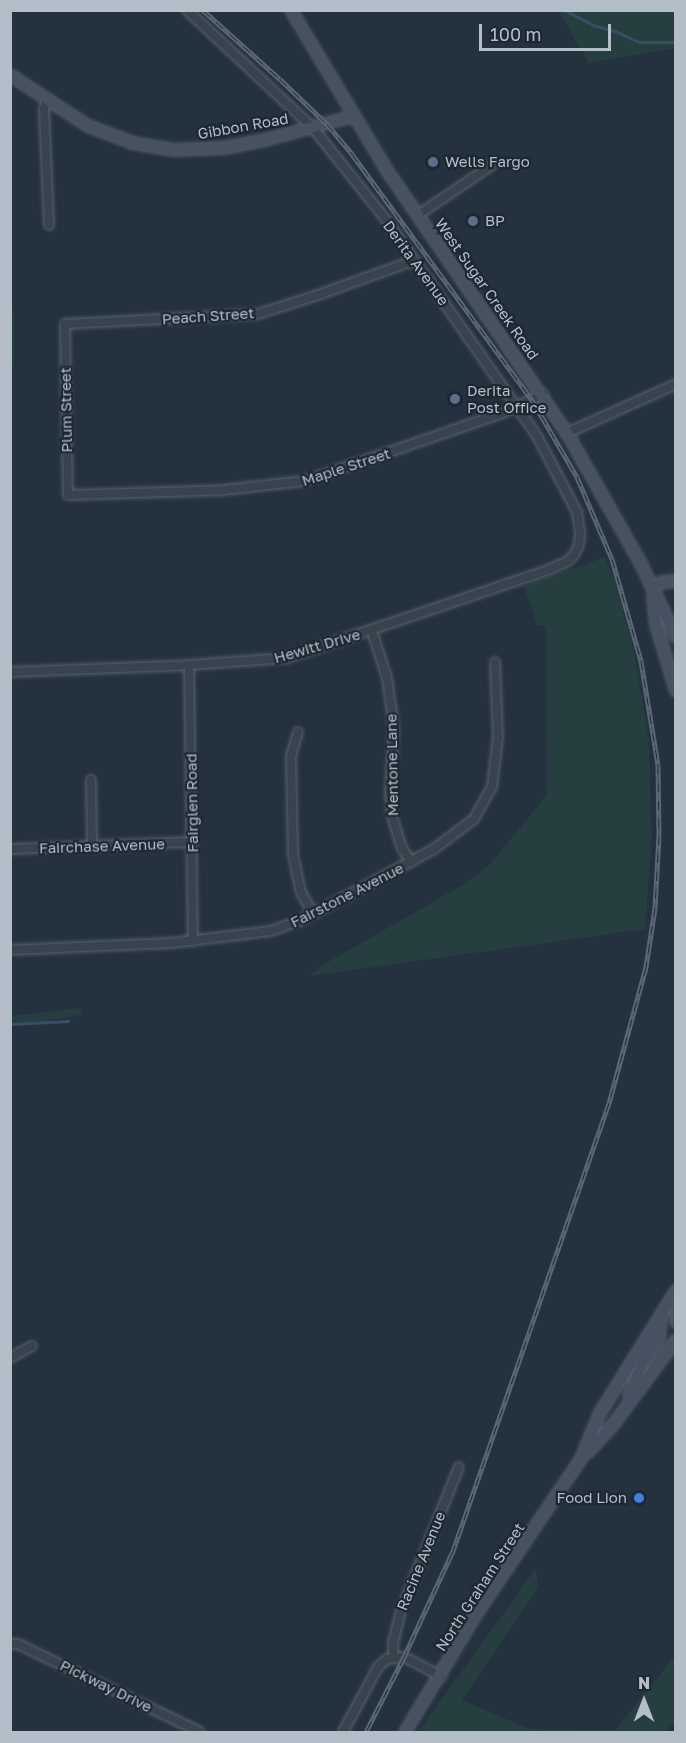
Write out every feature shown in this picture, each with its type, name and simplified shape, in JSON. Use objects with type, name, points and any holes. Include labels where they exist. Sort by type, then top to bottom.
[{"type":"main road","name":"West Sugar Creek Road","points":[[291,10],[354,116],[418,215],[543,394],[567,433],[641,564],[675,637]]},
{"type":"main road","name":"Gibbon Road","points":[[10,75],[46,101],[88,126],[113,136],[173,150],[224,148],[314,128],[354,116]]},
{"type":"main road","points":[[652,588],[663,582],[675,581]]},
{"type":"main road","name":"West Sugar Creek Road","points":[[652,588],[656,624],[675,691]]},
{"type":"main road","name":"North Graham Street","points":[[581,1459],[600,1413],[675,1291]]},
{"type":"main road","points":[[675,1308],[675,1322]]},
{"type":"main road","points":[[622,1413],[643,1361],[659,1338],[660,1313]]},
{"type":"main road","name":"North Graham Street","points":[[405,1732],[476,1616],[581,1459],[622,1413],[675,1340]]},
{"type":"street","name":"Derita Avenue","points":[[187,10],[314,128],[415,260],[519,406],[556,469],[577,512],[580,533],[574,555]]},
{"type":"street","points":[[46,101],[44,110],[49,225]]},
{"type":"street","points":[[418,215],[492,165]]},
{"type":"street","name":"Peach Street","points":[[65,324],[258,314],[318,296],[415,260]]},
{"type":"street","name":"Plum Street","points":[[65,324],[68,495]]},
{"type":"street","points":[[567,433],[675,384]]},
{"type":"street","name":"Maple Street","points":[[68,495],[234,490],[305,481],[519,406],[543,394]]},
{"type":"street","name":"Hewitt Drive","points":[[10,672],[189,665],[287,658],[548,570],[574,555]]},
{"type":"street","name":"Mentone Lane","points":[[372,631],[387,678],[394,727],[390,792],[392,816],[402,848],[411,862]]},
{"type":"street","name":"Fairstone Avenue","points":[[10,950],[193,941],[271,931],[313,914],[411,862],[464,829],[481,808],[492,787],[498,737],[495,662]]},
{"type":"street","name":"Fairglen Road","points":[[189,665],[193,941]]},
{"type":"street","points":[[298,732],[291,757],[292,855],[301,892],[313,914]]},
{"type":"street","points":[[91,780],[92,846]]},
{"type":"street","name":"Fairchase Avenue","points":[[10,849],[193,842]]},
{"type":"street","points":[[10,1358],[32,1346]]},
{"type":"street","name":"Racine Avenue","points":[[393,1657],[393,1643],[401,1611],[459,1467]]},
{"type":"street","name":"Pickway Drive","points":[[10,1644],[18,1644],[200,1732]]},
{"type":"street","points":[[343,1732],[378,1667],[393,1657],[405,1657],[441,1676]]},
{"type":"green space","points":[[558,11],[675,11],[675,48],[589,63]]},
{"type":"green space","points":[[11,302],[14,311],[14,366],[11,365]]},
{"type":"green space","points":[[605,557],[615,581],[634,651],[649,741],[652,837],[645,929],[310,976],[321,966],[466,883],[489,865],[547,795],[546,626],[537,625],[524,586]]},
{"type":"green space","points":[[81,1008],[82,1015],[11,1027],[11,1016]]},
{"type":"green space","points":[[536,1568],[538,1588],[462,1700],[530,1729],[615,1730],[675,1656],[675,1725],[670,1725],[667,1732],[418,1732]]},
{"type":"waterway","points":[[564,10],[596,26],[615,31],[639,42],[676,42]]},
{"type":"waterway","points":[[10,1024],[68,1021]]},
{"type":"railway","points":[[203,10],[327,124],[352,154],[532,400],[577,477],[612,559],[641,661],[658,765],[659,836],[655,908],[646,967],[609,1103],[452,1553],[366,1732]]},
{"type":"place","name":"Wells Fargo","points":[[433,162]]},
{"type":"place","name":"BP","points":[[473,221]]},
{"type":"place","name":"Derita Post Office","points":[[455,399]]},
{"type":"place","name":"Food Lion","points":[[639,1498]]}]
